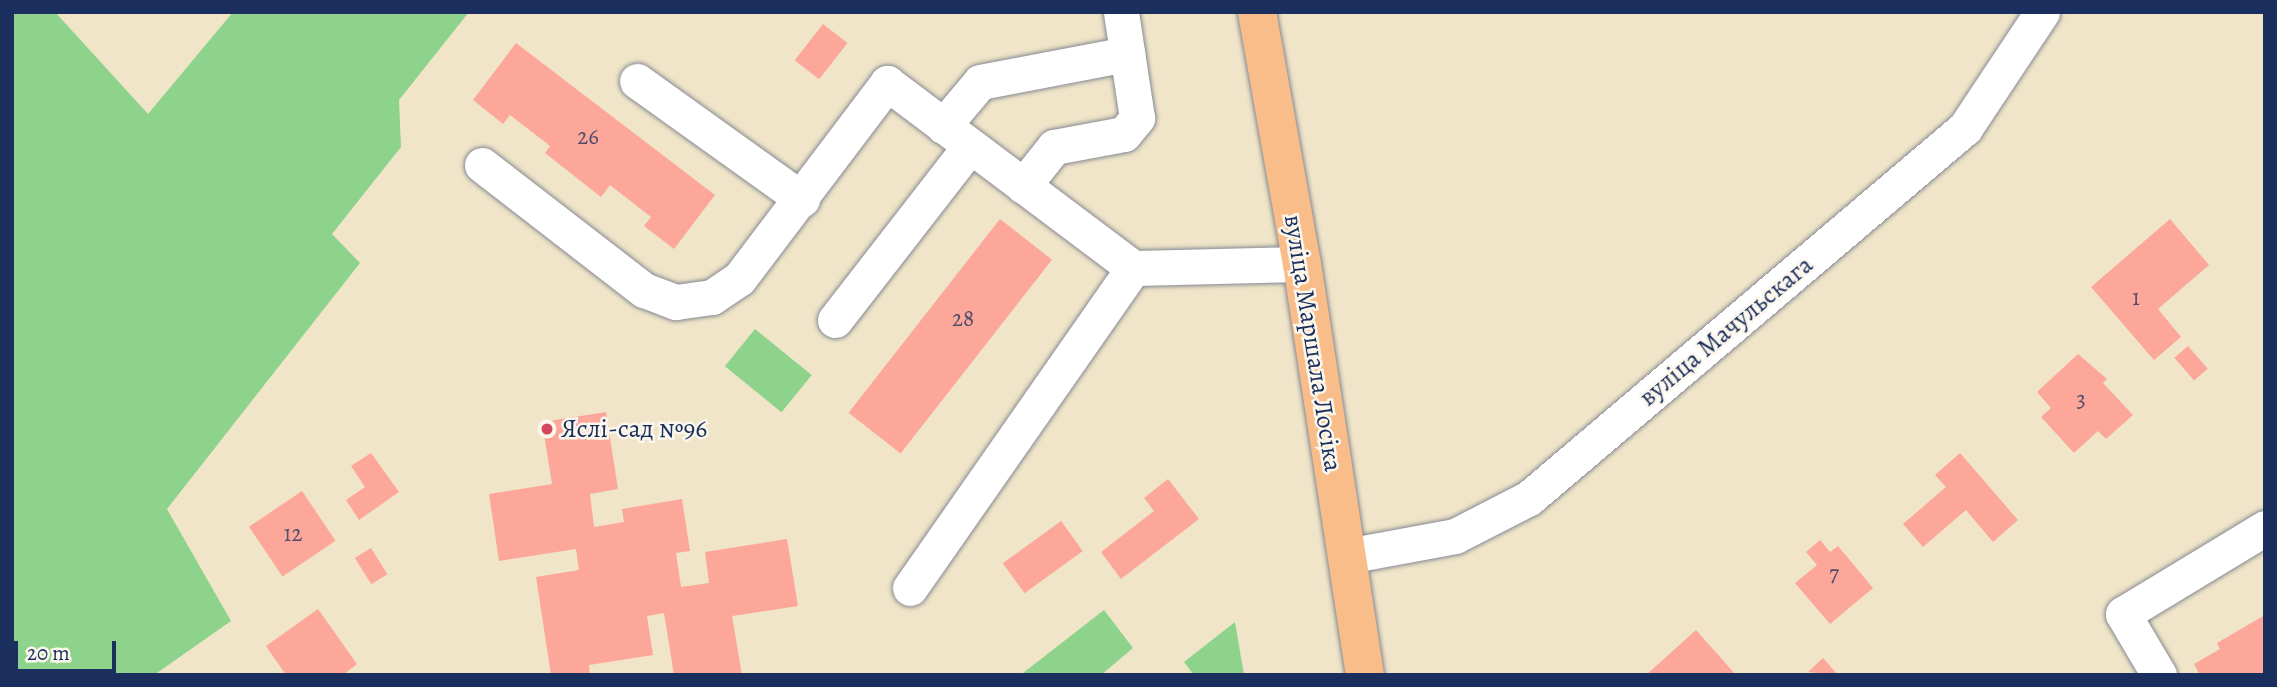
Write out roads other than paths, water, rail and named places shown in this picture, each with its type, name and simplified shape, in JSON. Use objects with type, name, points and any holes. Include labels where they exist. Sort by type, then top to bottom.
[{"type":"main road","name":"вуліца Маршала Лосіка","points":[[1257,12],[1302,264],[1365,675]]},
{"type":"street","points":[[1023,186],[1054,147],[1124,134],[1137,118],[1121,12]]},
{"type":"street","name":"вуліца Мачульскага","points":[[1347,556],[1455,536],[1529,498],[1965,128],[2042,12]]},
{"type":"street","points":[[835,320],[957,136],[980,82],[1127,54]]},
{"type":"street","points":[[636,81],[802,199]]},
{"type":"street","points":[[482,165],[644,290],[676,302],[712,297],[739,279],[887,83],[1133,268],[1302,264]]},
{"type":"street","points":[[909,588],[1133,268]]},
{"type":"street","points":[[2159,675],[2123,614],[2265,528]]},
{"type":"place","name":"Яслі-сад №96","points":[[547,429]]}]
